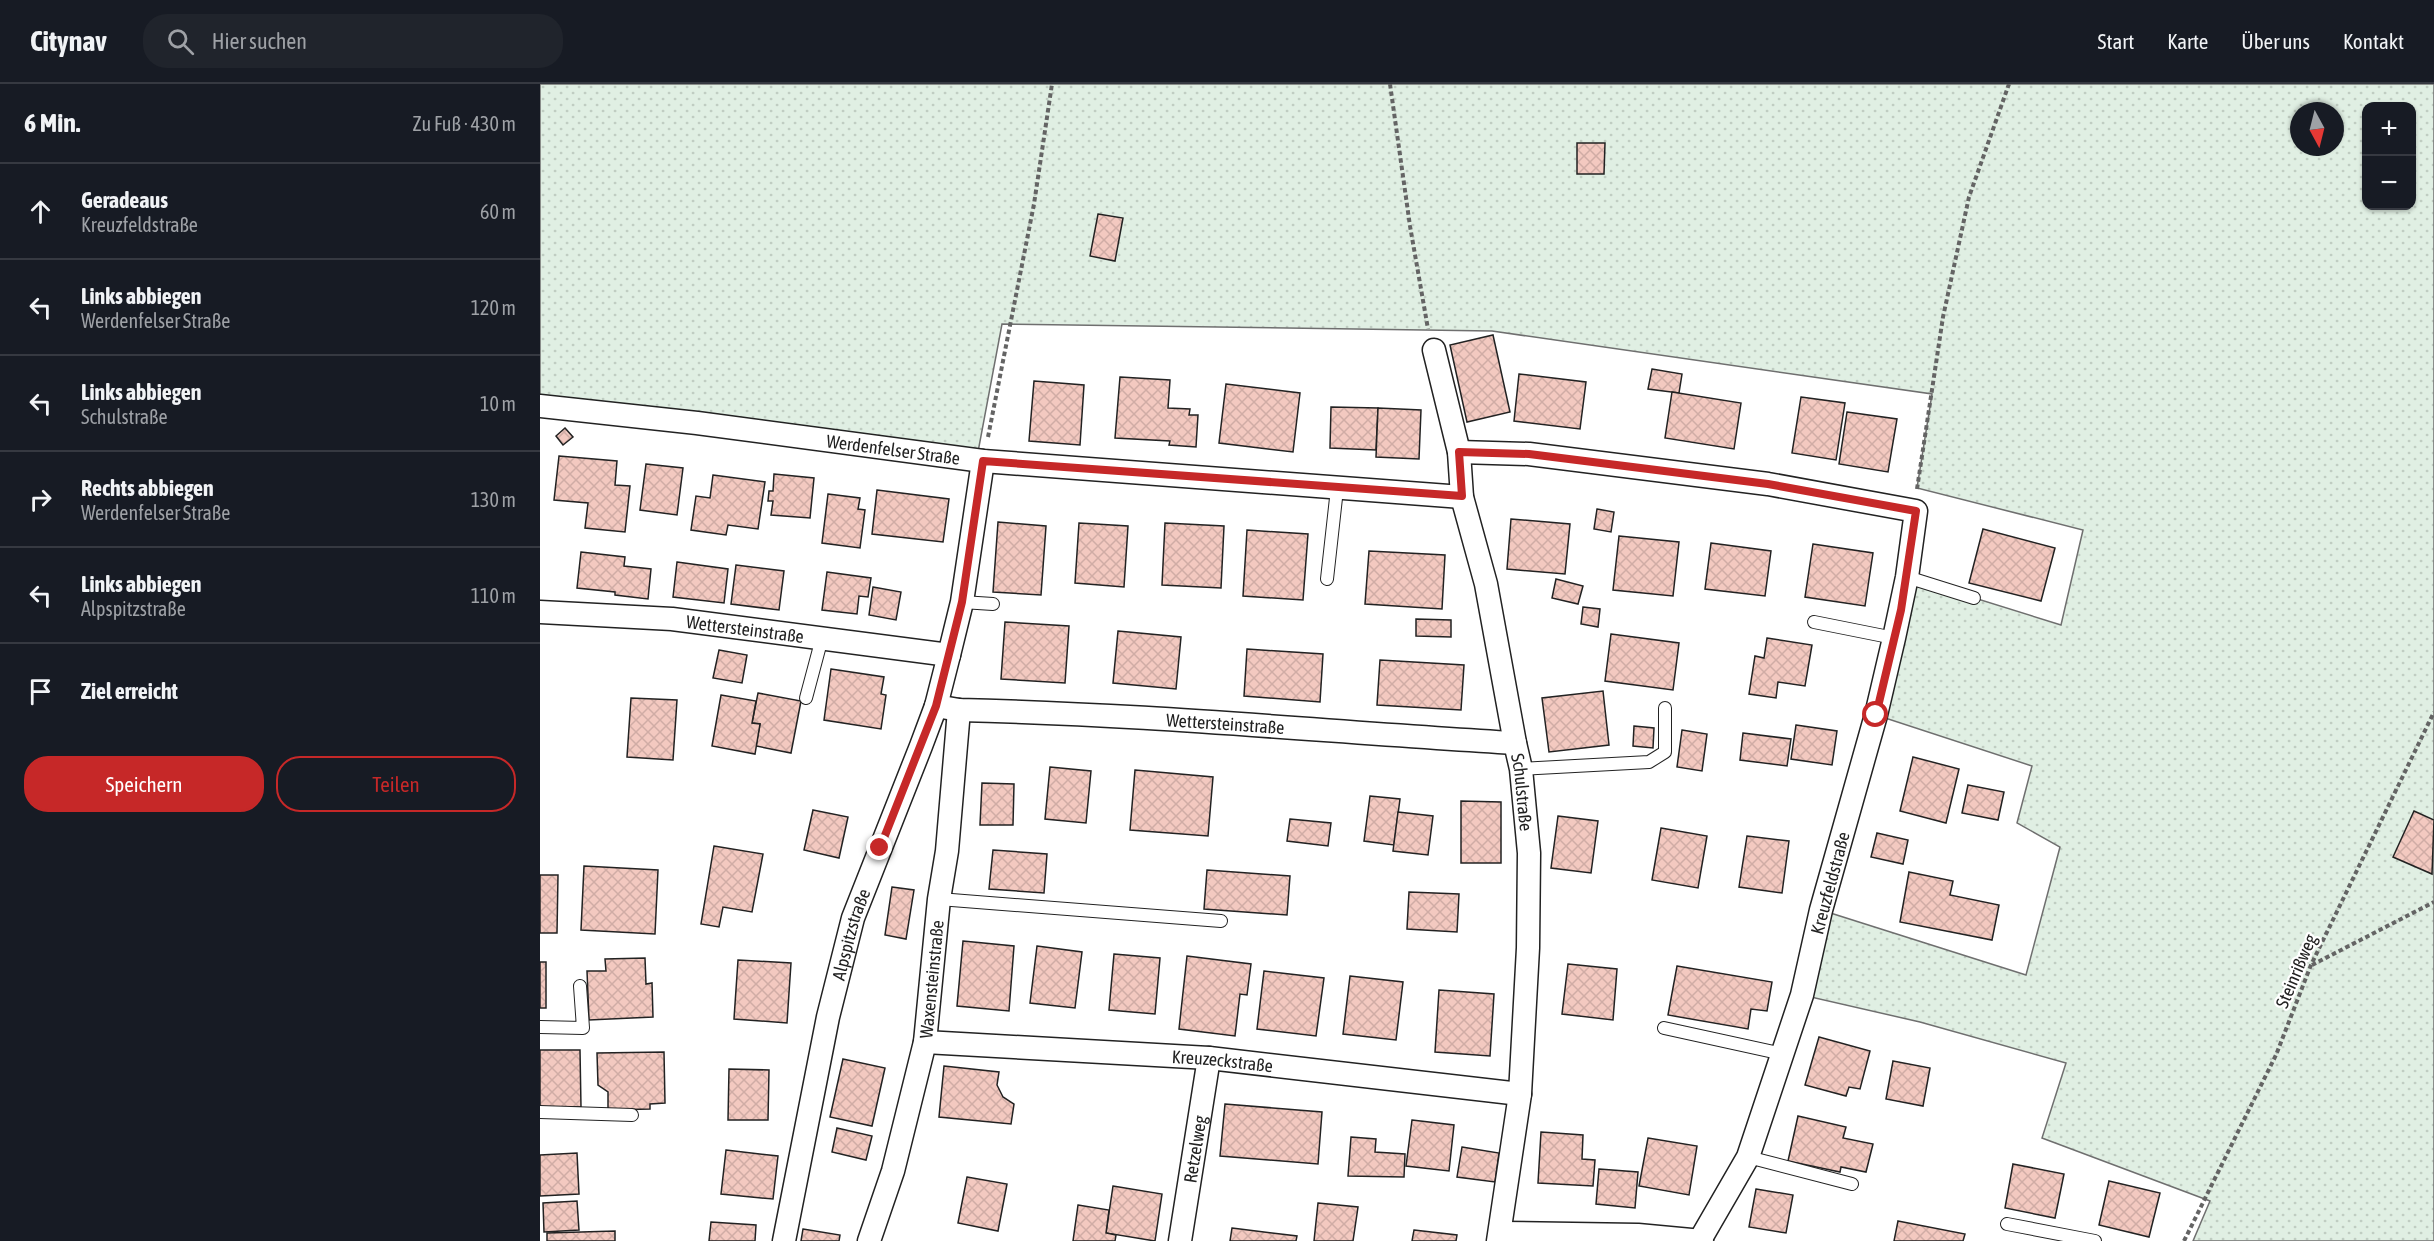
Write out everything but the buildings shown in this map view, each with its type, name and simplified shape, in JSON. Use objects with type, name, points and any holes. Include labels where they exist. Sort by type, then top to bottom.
[{"type":"street","name":"Schulstraße","points":[[1434,350],[1459,452],[1462,496],[1486,584],[1521,769],[1529,853],[1528,948],[1520,1094],[1500,1237]]},
{"type":"street","name":"Werdenfelser Straße","points":[[540,406],[697,423],[983,461],[1337,489],[1462,496]]},
{"type":"street","points":[[1459,452],[1529,454],[1756,483],[1916,511]]},
{"type":"street","name":"Alpspitzstraße","points":[[784,1241],[828,1017],[853,918],[936,706],[962,602],[983,461]]},
{"type":"street","name":"Kreuzfeldstraße","points":[[1701,1241],[1748,1157],[1802,995],[1821,910],[1876,715],[1907,577],[1916,511]]},
{"type":"street","name":"Wettersteinstraße","points":[[540,612],[672,619],[949,655]]},
{"type":"street","name":"Wettersteinstraße","points":[[936,706],[959,710],[1120,715],[1347,733],[1515,743]]},
{"type":"street","name":"Waxensteinstraße","points":[[869,1241],[893,1172],[925,1042],[939,898],[947,851],[959,710]]},
{"type":"street","name":"Kreuzeckstraße","points":[[925,1042],[1209,1058],[1520,1094]]},
{"type":"street","name":"Retzelweg","points":[[1180,1241],[1209,1058]]},
{"type":"street","points":[[1500,1237],[1638,1235],[1701,1241]]},
{"type":"lane","points":[[1327,579],[1337,489]]},
{"type":"lane","points":[[1907,577],[1974,598]]},
{"type":"lane","points":[[962,602],[993,604]]},
{"type":"lane","points":[[1814,622],[1894,638]]},
{"type":"lane","points":[[807,698],[822,638]]},
{"type":"lane","points":[[1521,769],[1649,762],[1665,752],[1665,708]]},
{"type":"lane","points":[[939,898],[1221,921]]},
{"type":"lane","points":[[540,1027],[583,1028],[580,986]]},
{"type":"lane","points":[[1664,1028],[1783,1054]]},
{"type":"lane","points":[[540,1112],[632,1115]]},
{"type":"lane","points":[[1748,1157],[1852,1184]]},
{"type":"lane","points":[[2007,1224],[2095,1241]]},
{"type":"path","points":[[983,461],[1034,204],[1052,84]]},
{"type":"path","points":[[1390,84],[1410,226],[1434,350]]},
{"type":"path","points":[[1916,511],[1917,488],[1943,317],[1970,197],[2009,84]]},
{"type":"path","name":"Steinrißweg","points":[[2184,1241],[2276,1055],[2311,965],[2434,712]]},
{"type":"path","points":[[2311,965],[2434,902]]},
{"type":"green space","points":[[540,84],[2434,84],[2434,1241],[2193,1241],[2210,1201],[2042,1138],[2066,1063],[1920,1022],[1802,995],[1821,910],[2026,975],[2060,847],[2017,823],[2032,766],[1876,715],[1907,577],[2061,625],[2083,530],[1917,488],[1932,394],[1492,331],[1002,324],[978,452],[540,406]]},
{"type":"route","points":[[880,848],[936,706],[962,602],[983,461],[1337,489],[1462,496],[1459,452],[1529,454],[1768,484],[1916,511],[1901,610],[1876,715]]}]
